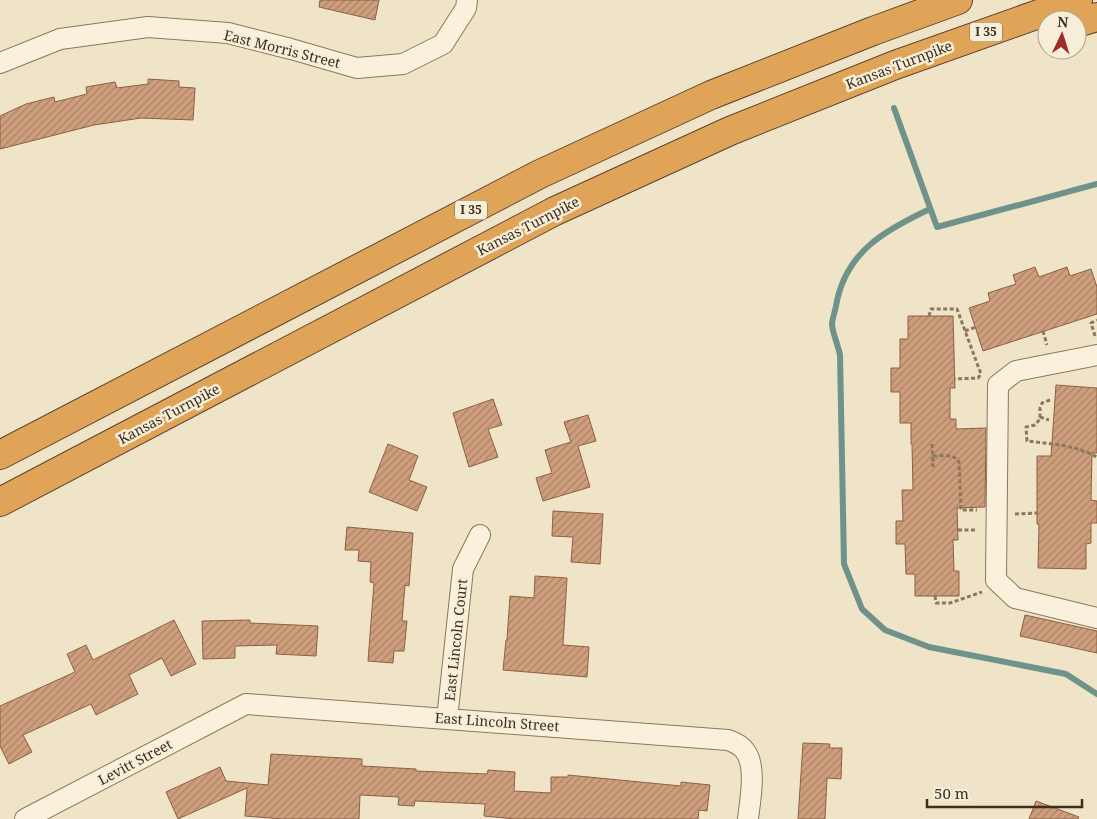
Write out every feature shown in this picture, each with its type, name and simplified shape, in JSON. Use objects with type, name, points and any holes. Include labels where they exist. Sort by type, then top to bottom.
[{"type":"highway","name":"I 35","points":[[0,455],[540,174],[711,96],[873,31],[958,0]]},
{"type":"highway","name":"Kansas Turnpike","points":[[0,502],[556,211],[730,130],[895,65],[1078,0]]},
{"type":"highway","points":[[895,65],[974,52],[1037,34]]},
{"type":"street","name":"East Morris Street","points":[[0,63],[60,39],[148,27],[228,33],[291,48],[357,68],[403,64],[443,44],[466,8],[467,0]]},
{"type":"street","points":[[1097,354],[1016,371],[998,386],[996,580],[1015,598],[1097,618]]},
{"type":"street","name":"East Lincoln Court","points":[[447,718],[463,569],[480,535]]},
{"type":"street","name":"East Lincoln Street","points":[[246,704],[721,738],[735,743],[745,751],[751,770],[748,819]]},
{"type":"street","name":"Levitt Street","points":[[25,819],[246,704]]},
{"type":"path","points":[[929,316],[931,309],[957,309],[981,374],[978,378],[955,379]]},
{"type":"path","points":[[1097,320],[1091,324],[1097,344]]},
{"type":"path","points":[[965,331],[976,327]]},
{"type":"path","points":[[1050,400],[1042,403],[1040,417],[1034,425],[1026,427],[1027,441],[1062,444],[1084,450],[1097,458]]},
{"type":"path","points":[[1040,417],[1049,420]]},
{"type":"path","points":[[932,444],[933,467]]},
{"type":"path","points":[[933,456],[957,457],[959,462],[961,510],[997,509]]},
{"type":"path","points":[[935,596],[936,602],[950,603],[1000,584]]},
{"type":"building","points":[[320,0],[379,0],[375,20],[319,7]]},
{"type":"building","points":[[148,79],[179,81],[179,87],[195,88],[193,120],[141,118],[94,125],[0,149],[0,116],[26,104],[54,97],[55,102],[87,94],[86,87],[115,82],[117,88],[148,84]]},
{"type":"building","points":[[1035,267],[1039,277],[1067,267],[1070,276],[1091,269],[1097,287],[1097,314],[983,351],[969,308],[990,301],[988,293],[1016,284],[1013,275]]},
{"type":"building","points":[[908,316],[953,316],[955,388],[950,388],[950,419],[956,419],[956,429],[986,428],[985,507],[957,508],[958,540],[953,540],[954,571],[959,571],[959,596],[915,596],[915,574],[906,574],[905,544],[896,544],[896,521],[903,521],[902,490],[913,490],[912,444],[911,423],[900,423],[900,392],[891,392],[891,368],[900,368],[900,339],[908,339]]},
{"type":"building","points":[[1056,385],[1097,388],[1097,453],[1092,453],[1091,500],[1097,501],[1097,523],[1091,523],[1091,543],[1086,544],[1086,569],[1038,568],[1037,456],[1051,456]]},
{"type":"building","points":[[493,399],[502,425],[488,429],[498,457],[469,467],[453,413]]},
{"type":"building","points":[[588,415],[596,441],[578,446],[590,487],[543,501],[536,478],[552,473],[545,450],[571,442],[564,422]]},
{"type":"building","points":[[388,444],[418,456],[409,480],[427,487],[417,511],[369,492]]},
{"type":"building","points":[[553,511],[603,514],[600,564],[571,562],[573,537],[552,536]]},
{"type":"building","points":[[347,527],[413,533],[409,586],[405,585],[402,621],[407,621],[404,651],[394,651],[393,663],[368,661],[374,583],[370,582],[371,562],[358,561],[359,550],[345,550]]},
{"type":"building","points":[[535,576],[567,578],[563,645],[589,647],[587,677],[503,670],[510,596],[534,598]]},
{"type":"building","points":[[1025,615],[1097,631],[1097,653],[1020,636]]},
{"type":"building","points":[[174,620],[196,664],[171,676],[162,658],[129,675],[138,694],[96,715],[91,704],[23,735],[32,752],[9,764],[0,746],[0,706],[75,672],[67,654],[86,645],[93,660]]},
{"type":"building","points":[[250,620],[250,623],[318,626],[316,656],[276,654],[277,645],[235,646],[235,658],[203,659],[202,621]]},
{"type":"building","points":[[803,743],[830,744],[829,748],[842,748],[841,779],[827,778],[825,819],[798,819]]},
{"type":"building","points":[[271,754],[362,759],[362,766],[416,769],[416,771],[487,774],[488,770],[515,772],[514,791],[551,793],[551,777],[568,777],[568,775],[681,786],[681,782],[710,785],[707,811],[699,810],[698,819],[515,819],[484,816],[485,804],[415,801],[414,806],[398,805],[399,797],[360,795],[359,819],[282,819],[245,816],[247,788],[178,819],[166,792],[220,767],[226,781],[268,785]]},
{"type":"building","points":[[1036,801],[1079,817],[1078,819],[1029,819]]},
{"type":"waterway","points":[[894,108],[937,227],[1097,184]]},
{"type":"waterway","points":[[930,209],[898,225],[870,245],[858,257],[848,271],[841,287],[833,318],[832,325],[840,355],[844,564],[862,609],[885,630],[929,647],[1066,674],[1097,694]]}]
